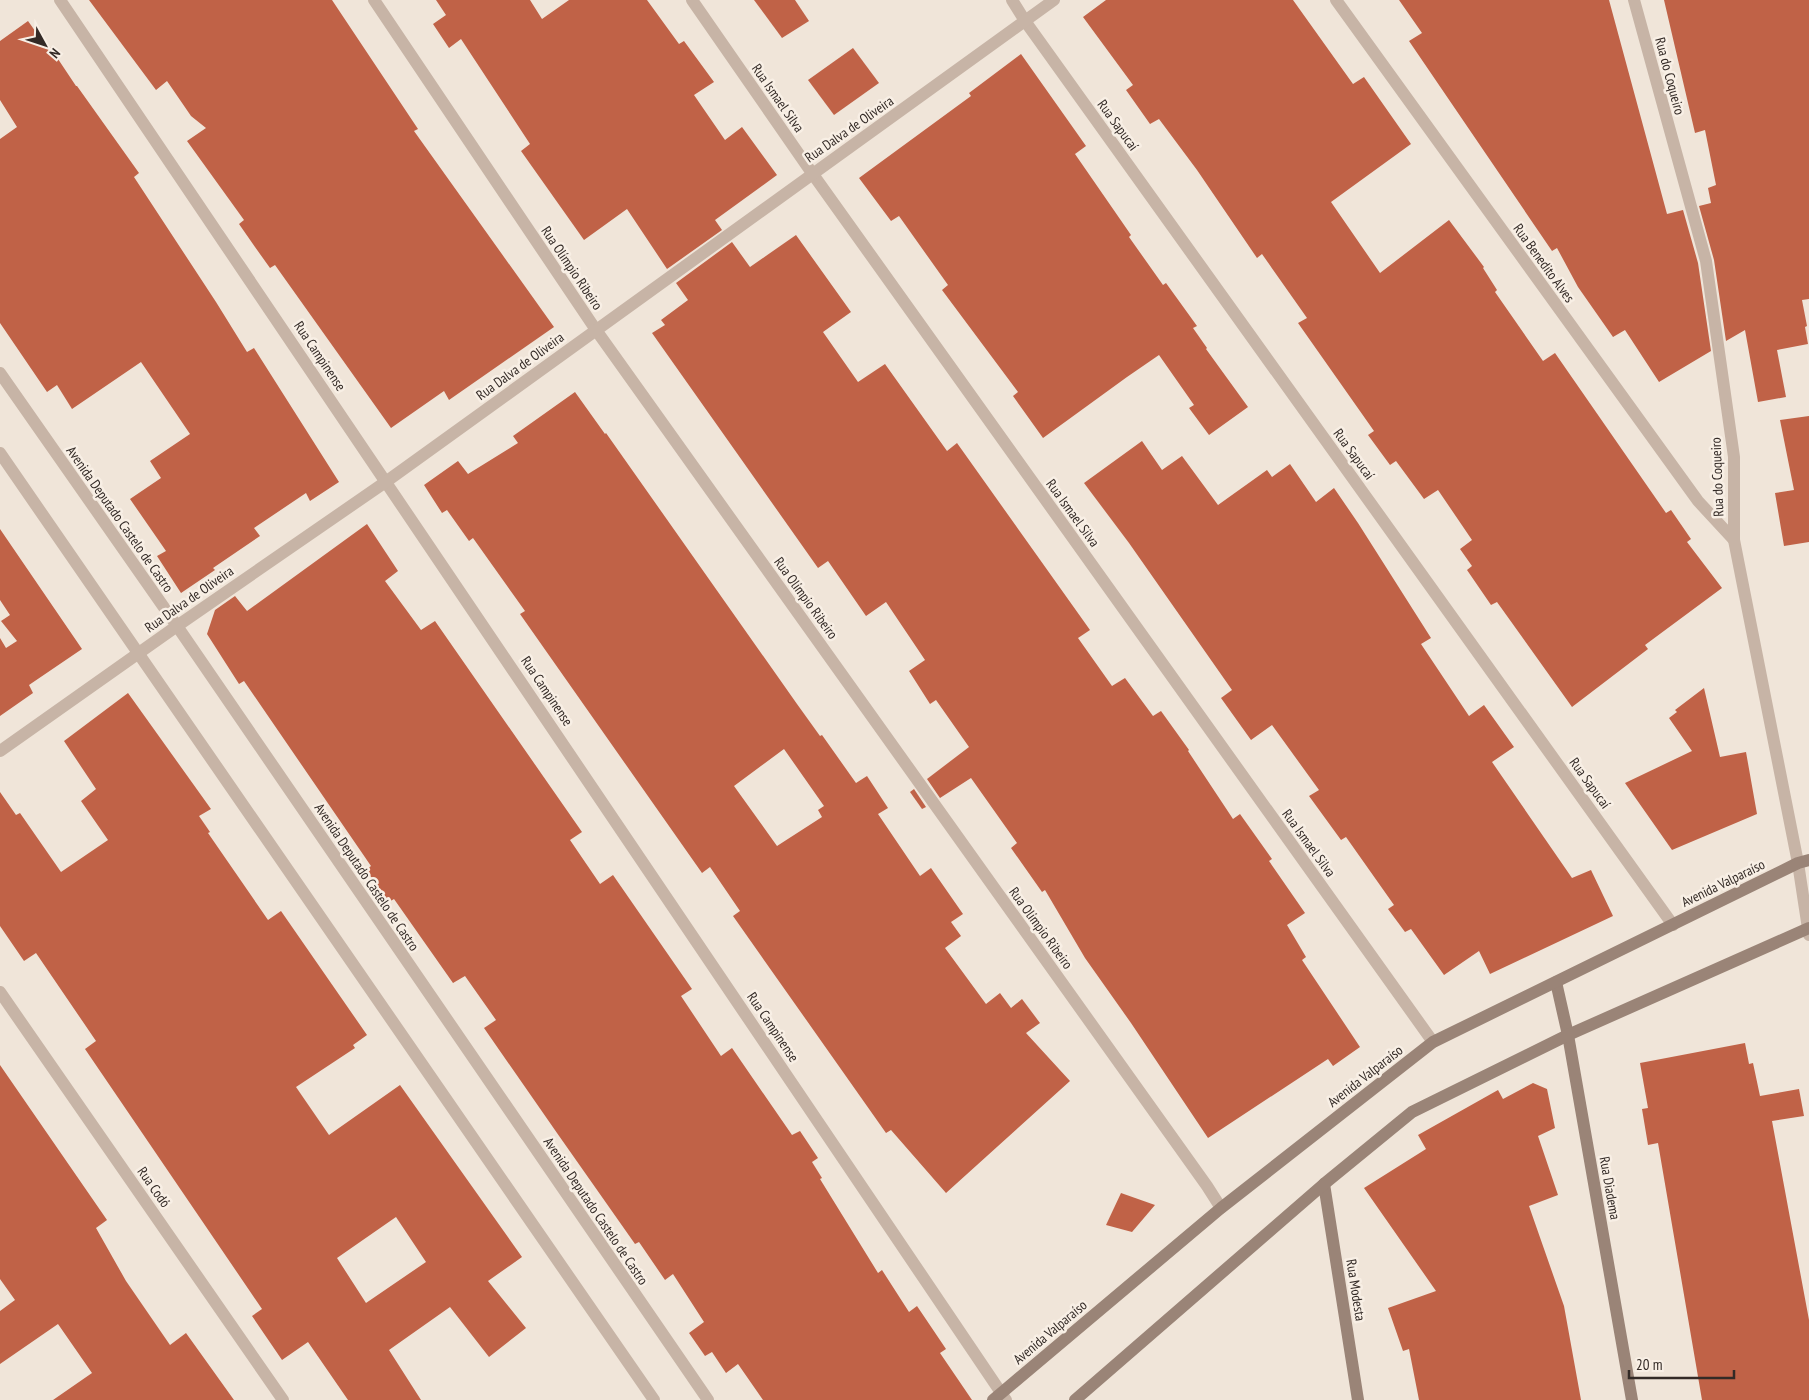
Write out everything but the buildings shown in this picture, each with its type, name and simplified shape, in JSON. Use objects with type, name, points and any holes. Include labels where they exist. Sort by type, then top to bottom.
[{"type":"main road","name":"Avenida Valparaíso","points":[[1000,1397],[1221,1208],[1433,1042],[1804,861]]},
{"type":"main road","points":[[1075,1400],[1324,1184],[1412,1112],[1568,1035],[1809,930]]},
{"type":"main road","name":"Rua Diadema","points":[[1556,982],[1568,1035],[1632,1400]]},
{"type":"main road","name":"Rua Modesta","points":[[1324,1184],[1358,1400]]},
{"type":"street","name":"Rua Campinense","points":[[60,0],[387,481],[1000,1397]]},
{"type":"street","name":"Rua Olímpio Ribeiro","points":[[374,0],[596,330],[1221,1208]]},
{"type":"street","name":"Rua Ismael Silva","points":[[692,0],[812,174],[1433,1042]]},
{"type":"street","name":"Rua Sapucaí","points":[[1012,0],[1673,924]]},
{"type":"street","name":"Rua Dalva de Oliveira","points":[[0,751],[176,626],[387,481],[1054,0]]},
{"type":"street","name":"Rua Benedito Alves","points":[[1336,0],[1698,501],[1734,540]]},
{"type":"street","name":"Rua do Coqueiro","points":[[1634,0],[1706,261],[1734,457],[1734,540],[1804,861],[1809,930]]},
{"type":"street","name":"Avenida Deputado Castelo de Castro","points":[[0,374],[176,626],[708,1400]]},
{"type":"street","points":[[0,453],[654,1400]]},
{"type":"street","name":"Rua Codó","points":[[0,992],[283,1400]]}]
